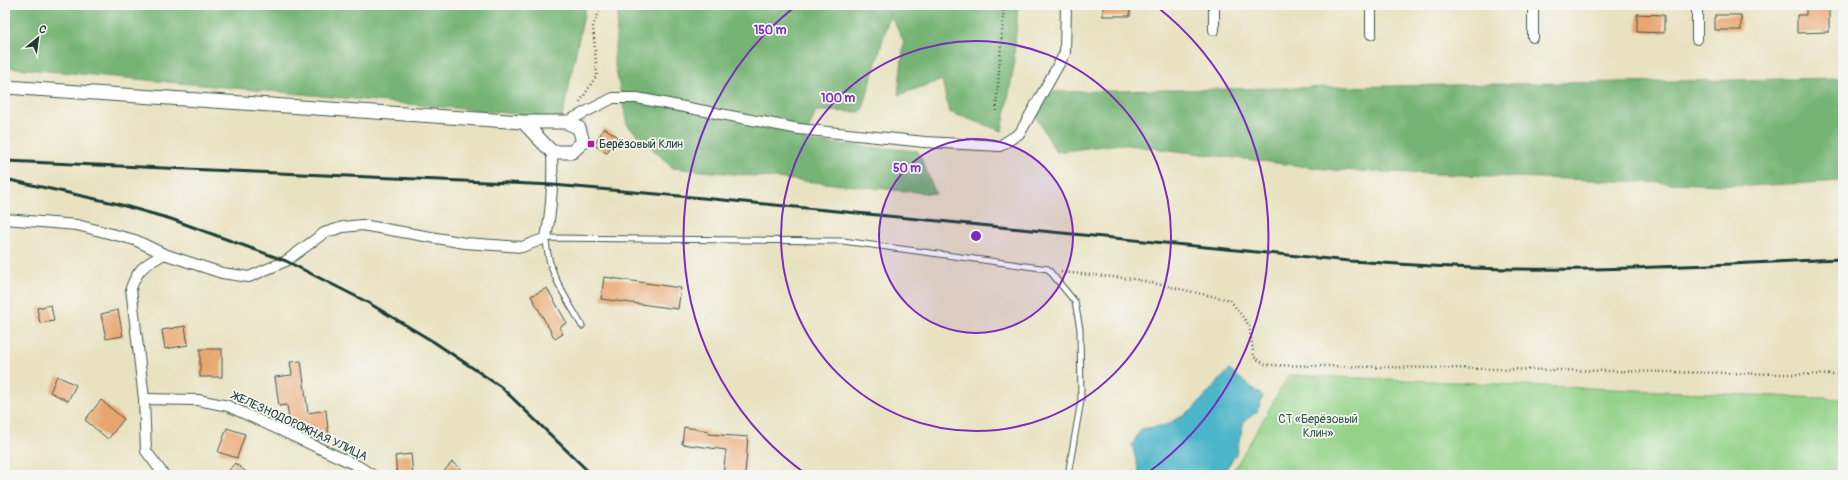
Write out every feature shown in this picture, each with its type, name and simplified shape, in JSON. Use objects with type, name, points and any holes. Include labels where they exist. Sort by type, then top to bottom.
[{"type":"street","points":[[566,122],[613,98],[637,98],[799,129],[925,142],[1000,146],[1020,133],[1065,53],[1066,5]]},
{"type":"street","points":[[1214,5],[1214,30]]},
{"type":"street","points":[[1371,5],[1372,34]]},
{"type":"street","points":[[1533,5],[1534,37]]},
{"type":"street","points":[[1697,5],[1697,39]]},
{"type":"street","points":[[5,87],[523,122],[566,122],[579,128],[583,142],[572,152],[552,152]]},
{"type":"street","points":[[5,219],[77,225],[135,240],[164,254],[222,273],[249,277],[286,261],[324,233],[343,227],[362,225],[465,243],[522,247],[546,238],[553,185],[552,152],[523,122]]},
{"type":"street","points":[[164,254],[136,273],[131,288],[144,399],[146,452],[164,475]]},
{"type":"street","name":"ЖЕЛЕЗНОДОРОЖНАЯ УЛИЦА","points":[[144,399],[198,400],[228,406],[358,466],[372,475]]},
{"type":"lane","points":[[582,326],[553,276],[546,254],[546,238],[843,241],[1048,268],[1075,302],[1080,329],[1081,400],[1068,475]]},
{"type":"path","points":[[578,105],[597,75],[593,26],[602,5]]},
{"type":"path","points":[[996,111],[1004,5]]},
{"type":"path","points":[[1050,271],[1134,280],[1230,300],[1249,324],[1254,357],[1266,365],[1843,375]]},
{"type":"green space","points":[[5,5],[304,5],[356,9],[355,5],[586,5],[562,118],[5,67]]},
{"type":"green space","points":[[619,5],[1018,5],[1013,72],[1002,131],[949,112],[942,80],[898,95],[904,42],[890,14],[862,112],[816,111],[804,141],[918,151],[936,194],[673,168],[627,125],[614,60]]},
{"type":"green space","points":[[1843,78],[1843,181],[1749,186],[1334,170],[1119,144],[1056,152],[1033,111],[1053,92]]},
{"type":"green space","name":"СТ «Берёзовый Клин»","points":[[1289,375],[1843,399],[1843,475],[1231,475]]},
{"type":"water","points":[[1229,370],[1263,396],[1257,412],[1244,421],[1236,454],[1222,475],[1140,475],[1132,445],[1141,429],[1166,425],[1193,409]]},
{"type":"building","points":[[1103,5],[1130,5],[1130,16],[1103,16]]},
{"type":"building","points":[[1806,8],[1829,8],[1829,32],[1797,33],[1797,15],[1806,15]]},
{"type":"building","points":[[1637,14],[1664,15],[1664,33],[1637,32]]},
{"type":"building","points":[[1715,15],[1741,15],[1741,30],[1715,30]]},
{"type":"building","points":[[604,128],[617,136],[607,153],[594,145]]},
{"type":"building","points":[[604,277],[681,288],[678,309],[601,299]]},
{"type":"building","points":[[547,288],[567,323],[559,327],[563,334],[555,339],[531,296]]},
{"type":"building","points":[[51,305],[54,321],[40,323],[37,308]]},
{"type":"building","points":[[118,310],[123,336],[106,339],[101,314]]},
{"type":"building","points":[[185,326],[188,345],[165,349],[162,330]]},
{"type":"building","points":[[200,349],[222,349],[222,377],[200,377]]},
{"type":"building","points":[[301,361],[308,413],[326,410],[329,438],[318,440],[317,436],[310,437],[306,435],[306,432],[302,433],[290,427],[287,405],[279,406],[275,377],[292,375],[290,362]]},
{"type":"building","points":[[57,376],[76,385],[68,401],[50,392]]},
{"type":"building","points":[[101,400],[124,419],[108,439],[85,420]]},
{"type":"building","points":[[684,427],[709,431],[708,434],[748,437],[745,475],[723,475],[726,450],[682,444]]},
{"type":"building","points":[[227,428],[245,434],[237,458],[218,452]]},
{"type":"building","points":[[411,454],[413,475],[397,475],[395,456]]},
{"type":"building","points":[[452,462],[468,475],[441,475]]},
{"type":"building","points":[[235,463],[250,475],[225,475]]},
{"type":"railway","points":[[5,161],[553,185],[703,198],[1349,261],[1455,267],[1498,269],[1600,269],[1843,259]]},
{"type":"railway","points":[[5,179],[114,203],[171,219],[286,261],[367,302],[434,342],[501,387],[592,475]]},
{"type":"place","name":"Берёзовый Клин","points":[[591,144]]}]
